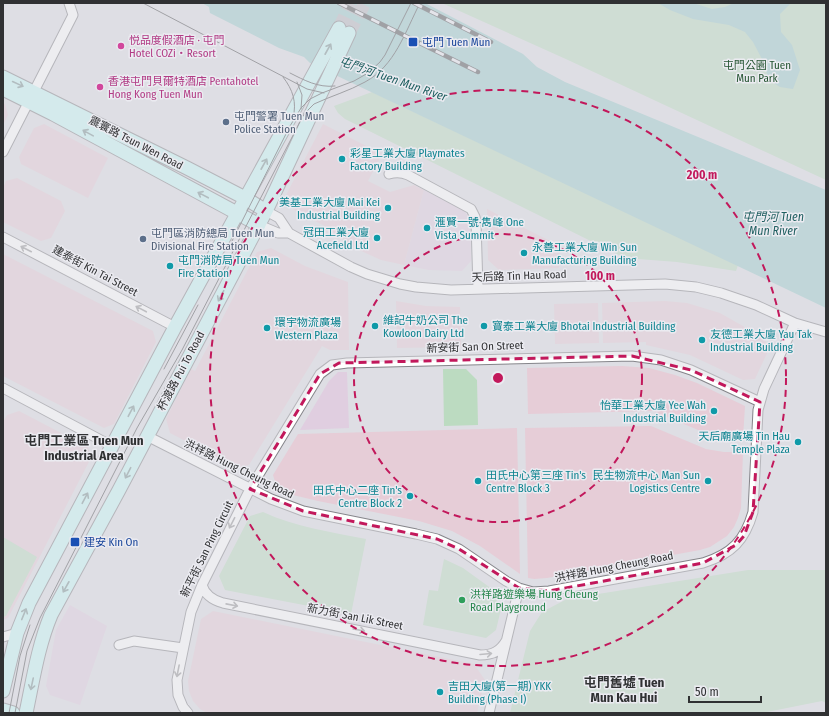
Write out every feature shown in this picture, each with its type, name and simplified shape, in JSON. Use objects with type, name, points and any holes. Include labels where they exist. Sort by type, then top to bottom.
[{"type":"main road","name":"杯渡路 Pui To Road","points":[[3,691],[17,633],[29,603],[245,198],[316,70],[344,30],[328,78],[259,225],[51,615],[38,655],[26,713]]},
{"type":"main road","name":"震寰路 Tsun Wen Road","points":[[3,77],[31,96],[259,225]]},
{"type":"main road","name":"震寰路 Tsun Wen Road","points":[[3,89],[31,96],[245,198],[266,211]]},
{"type":"main road","points":[[3,710],[13,713]]},
{"type":"street","points":[[3,152],[73,15],[69,3]]},
{"type":"street","points":[[389,174],[402,172],[471,209],[476,222],[478,289]]},
{"type":"street","name":"天后路 Tin Hau Road","points":[[266,211],[278,218],[289,233],[351,267],[383,280],[433,289],[665,284],[684,285],[702,288],[739,298],[795,323],[826,332]]},
{"type":"street","name":"天后路 Tin Hau Road","points":[[259,225],[278,233],[289,233]]},
{"type":"street","name":"建泰街 Kin Tai Street","points":[[3,237],[175,327]]},
{"type":"street","name":"洪祥路 Hung Cheung Road","points":[[147,436],[283,505],[303,511],[437,539],[459,549],[506,581],[519,588],[533,592],[549,591],[703,563],[715,559],[736,545],[744,536],[750,524],[753,512],[757,417],[760,402],[764,389],[795,323]]},
{"type":"street","name":"新安街 San On Street","points":[[250,489],[320,374],[326,369],[340,363],[632,356],[661,360],[691,370],[760,402]]},
{"type":"street","points":[[3,388],[112,446]]},
{"type":"street","name":"新平街 San Ping Circuit","points":[[188,713],[180,702],[177,689],[177,680],[191,612],[202,585],[250,489]]},
{"type":"street","name":"新力街 San Lik Street","points":[[202,585],[203,590],[211,598],[223,603],[480,655],[497,652],[502,648],[506,641]]},
{"type":"street","points":[[489,713],[519,588]]},
{"type":"street","points":[[3,637],[17,633]]},
{"type":"street","points":[[119,645],[134,641],[183,648]]},
{"type":"highlighted area","points":[[632,356],[691,370],[760,402],[753,512],[744,536],[736,545],[703,563],[549,591],[519,588],[459,549],[437,539],[303,511],[250,489],[320,374],[339,363]]},
{"type":"shaded area","points":[[3,103],[5,104],[8,115],[3,125]]},
{"type":"shaded area","points":[[44,124],[108,158],[88,198],[21,164],[19,157],[34,128]]},
{"type":"shaded area","points":[[323,124],[382,154],[368,181],[390,192],[414,185],[424,190],[404,265],[381,260],[359,250],[339,237],[330,229],[291,208],[286,195]]},
{"type":"shaded area","points":[[17,178],[61,201],[65,211],[51,238],[41,241],[3,222],[3,188],[6,181]]},
{"type":"shaded area","points":[[424,190],[464,211],[468,216],[470,222],[471,261],[462,271],[429,270],[404,265]]},
{"type":"shaded area","name":"永善工業大廈 Win Sun Manufacturing Building","points":[[487,209],[560,246],[559,268],[499,270],[488,260]]},
{"type":"shaded area","name":"環宇物流廣場 Western Plaza","points":[[271,248],[305,266],[348,282],[349,350],[330,350],[322,346],[249,465],[238,468],[170,433],[166,419],[191,369],[195,371],[257,252]]},
{"type":"shaded area","points":[[3,254],[153,331],[156,342],[114,424],[104,428],[3,376]]},
{"type":"shaded area","points":[[396,301],[426,306],[460,307],[461,347],[397,348]]},
{"type":"shaded area","name":"友德工業大廈 Yau Tak Industrial Building","points":[[665,301],[687,303],[720,313],[764,338],[769,349],[755,379],[743,380],[690,355],[646,345],[646,342],[603,343],[602,303]]},
{"type":"shaded area","points":[[598,303],[599,343],[555,344],[554,304]]},
{"type":"shaded area","points":[[622,366],[649,368],[675,375],[697,383],[745,406],[743,438],[710,435],[653,411],[528,414],[527,368]]},
{"type":"shaded area","points":[[338,372],[347,372],[349,428],[300,430],[329,381]]},
{"type":"shaded area","points":[[19,411],[88,447],[91,458],[8,618],[3,620],[3,422],[7,415]]},
{"type":"shaded area","points":[[651,426],[706,449],[724,452],[743,452],[741,508],[734,527],[727,536],[710,547],[700,550],[547,578],[528,578],[525,428]]},
{"type":"shaded area","points":[[517,428],[520,574],[480,546],[452,531],[419,521],[293,495],[277,488],[273,475],[298,434]]},
{"type":"shaded area","points":[[70,605],[107,626],[80,705],[50,695],[46,686],[56,630]]},
{"type":"shaded area","points":[[213,611],[474,664],[485,680],[477,713],[207,713],[200,709],[193,701],[189,691],[188,681],[201,619]]},
{"type":"green space","name":"屯門公園 Tuen Mun Park","points":[[826,3],[826,180],[444,4]]},
{"type":"green space","points":[[372,92],[738,265],[736,271],[677,262],[625,258],[345,119],[338,113],[334,106]]},
{"type":"green space","points":[[443,369],[466,369],[477,380],[478,425],[444,426]]},
{"type":"green space","points":[[263,512],[288,522],[366,539],[351,614],[225,590],[219,576],[250,516]]},
{"type":"green space","points":[[3,537],[37,557],[6,616],[3,617]]},
{"type":"green space","name":"洪祥路遊樂場 Hung Cheung Road Playground","points":[[444,559],[463,568],[492,589],[501,609],[496,630],[486,638],[423,625],[429,590],[438,591]]},
{"type":"green space","points":[[748,570],[826,570],[826,703],[822,701],[762,713],[510,713],[530,631],[542,612],[567,599]]},
{"type":"water","name":"屯門河 Tuen Mun River","points":[[202,3],[425,3],[523,54],[537,67],[565,82],[826,190],[826,308],[310,63],[304,57],[279,48],[210,13],[209,7]]},
{"type":"water","points":[[658,3],[693,3],[712,9],[725,7],[734,3],[791,3],[780,14],[781,32],[792,45],[800,70],[793,89],[780,87],[769,80],[762,59],[753,42],[745,32],[729,25],[693,19],[670,10]]},
{"type":"tunnel","points":[[339,28],[351,3]]},
{"type":"tunnel","points":[[349,33],[365,3]]},
{"type":"tram line","points":[[143,3],[307,89],[324,93]]},
{"type":"tram line","points":[[230,245],[290,126],[301,108],[310,99],[354,81],[368,73],[380,62],[411,3]]},
{"type":"tram line","points":[[15,713],[27,651],[40,618],[137,428],[182,350],[303,116],[314,104],[365,82],[384,67],[392,58],[404,37],[420,3]]},
{"type":"tram line","points":[[290,73],[317,85],[335,86]]},
{"type":"tram line","points":[[283,77],[292,91],[295,107],[293,118]]},
{"type":"tram line","points":[[297,82],[302,95],[301,109]]},
{"type":"tram line","points":[[164,369],[198,305]]},
{"type":"tram line","points":[[9,713],[20,656],[30,625]]},
{"type":"railway","points":[[339,3],[478,72]]},
{"type":"railway","points":[[414,3],[491,42]]},
{"type":"place","name":"屯門 Tuen Mun","points":[[413,42]]},
{"type":"place","name":"悦品度假酒店 ∙ 屯門 Hotel COZi‧Resort","points":[[121,46]]},
{"type":"place","name":"香港屯門貝爾特酒店 Pentahotel Hong Kong Tuen Mun","points":[[100,87]]},
{"type":"place","name":"屯門警署 Tuen Mun Police Station","points":[[226,122]]},
{"type":"place","name":"彩星工業大廈 Playmates Factory Building","points":[[342,159]]},
{"type":"place","name":"美基工業大廈 Mai Kei Industrial Building","points":[[388,208]]},
{"type":"place","name":"滙賢一號·雋峰 One Vista Summit","points":[[427,228]]},
{"type":"place","name":"冠田工業大廈 Acefield Ltd","points":[[377,238]]},
{"type":"place","name":"屯門區消防總局 Tuen Mun Divisional Fire Station","points":[[143,239]]},
{"type":"place","name":"永善工業大廈 Win Sun Manufacturing Building","points":[[524,253]]},
{"type":"place","name":"屯門消防局 Tuen Mun Fire Station","points":[[170,266]]},
{"type":"place","name":"維記牛奶公司 The Kowloon Dairy Ltd","points":[[375,326]]},
{"type":"place","name":"寶泰工業大廈 Bhotai Industrial Building","points":[[484,326]]},
{"type":"place","name":"環宇物流廣場 Western Plaza","points":[[267,328]]},
{"type":"place","name":"友德工業大廈 Yau Tak Industrial Building","points":[[702,340]]},
{"type":"place","name":"怡華工業大廈 Yee Wah Industrial Building","points":[[714,411]]},
{"type":"place","name":"天后廟廣場 Tin Hau Temple Plaza","points":[[798,442]]},
{"type":"place","name":"田氏中心第三座 Tin's Centre Block 3","points":[[478,481]]},
{"type":"place","name":"民生物流中心 Man Sun Logistics Centre","points":[[708,481]]},
{"type":"place","name":"田氏中心二座 Tin's Centre Block 2","points":[[410,496]]},
{"type":"place","name":"建安 Kin On","points":[[75,542]]},
{"type":"place","name":"洪祥路遊樂場 Hung Cheung Road Playground","points":[[462,600]]},
{"type":"place","name":"吉田大廈(第一期) YKK Building (Phase I)","points":[[440,692]]},
{"type":"district","name":"屯門工業區 Tuen Mun Industrial Area","points":[[84,448]]},
{"type":"district","name":"屯門舊墟 Tuen Mun Kau Hui","points":[[624,690]]}]
